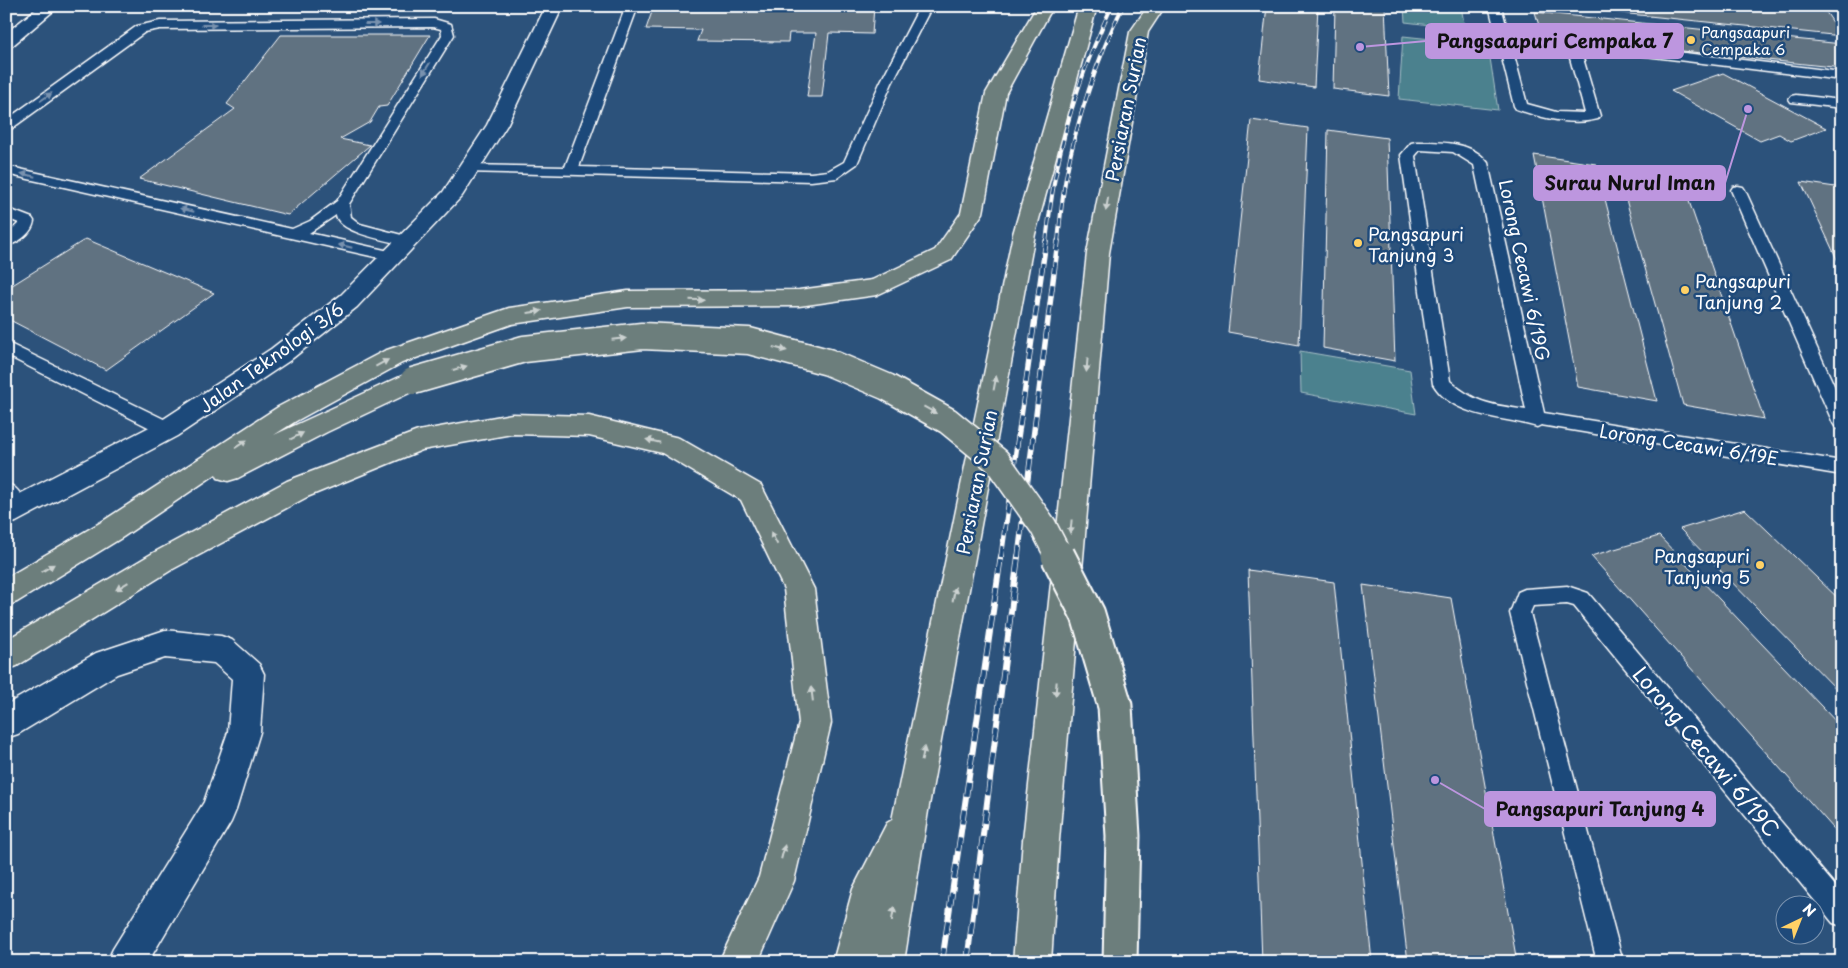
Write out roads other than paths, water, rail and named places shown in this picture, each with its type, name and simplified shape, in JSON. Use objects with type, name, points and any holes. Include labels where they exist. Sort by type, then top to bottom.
[{"type":"main road","points":[[6,593],[113,529],[303,405],[394,357],[509,316],[628,298],[707,300],[800,298],[877,288],[943,255],[972,213],[996,93],[1042,11],[1049,6]]},
{"type":"main road","name":"Persiaran Surian","points":[[885,962],[911,811],[1024,234],[1088,6]]},
{"type":"main road","name":"Persiaran Surian","points":[[1032,962],[1042,831],[1098,253],[1139,32],[1157,6]]},
{"type":"main road","points":[[113,529],[318,425],[413,381],[524,349],[642,336],[749,341],[828,362],[888,387],[948,421],[997,462],[1043,526],[1088,615],[1115,706],[1123,836],[1120,962]]},
{"type":"main road","points":[[6,656],[164,560],[297,489],[418,441],[512,424],[589,426],[670,445],[751,493],[799,589],[815,723],[776,881],[760,962]]},
{"type":"main road","points":[[852,962],[871,888],[911,811]]},
{"type":"main road","points":[[738,962],[776,881]]},
{"type":"street","points":[[6,42],[51,6]]},
{"type":"street","name":"Jalan Teknologi 3/6","points":[[11,504],[168,429],[280,355],[349,301],[451,196],[498,125],[555,6]]},
{"type":"street","points":[[6,724],[107,663],[165,644],[221,650],[248,674],[244,732],[218,810],[126,962]]},
{"type":"lane","points":[[570,172],[632,6]]},
{"type":"lane","points":[[469,169],[811,177],[832,175],[850,164],[886,83],[926,6]]},
{"type":"lane","points":[[1495,6],[1521,106],[1548,115],[1577,119],[1593,116],[1573,48],[1577,44],[1842,76]]},
{"type":"lane","points":[[6,126],[141,29],[160,26],[414,23],[434,23],[447,27],[448,35],[342,204],[315,224],[294,234]]},
{"type":"lane","points":[[1796,99],[1842,104]]},
{"type":"lane","points":[[1451,146],[1416,146],[1408,156],[1442,384],[1459,399],[1486,410],[1537,420]]},
{"type":"lane","name":"Lorong Cecawi 6/19G","points":[[1451,146],[1469,153],[1481,163],[1537,420]]},
{"type":"lane","points":[[6,170],[294,234],[400,248]]},
{"type":"lane","points":[[1738,190],[1842,423]]},
{"type":"lane","points":[[342,204],[344,219],[354,227],[400,248]]},
{"type":"lane","points":[[6,212],[27,221],[26,227],[6,241]]},
{"type":"lane","points":[[6,348],[168,429]]},
{"type":"lane","name":"Lorong Cecawi 6/19E","points":[[1537,420],[1842,468]]},
{"type":"lane","name":"Lorong Cecawi 6/19C","points":[[1610,962],[1520,613],[1525,598],[1568,594],[1581,599],[1842,914]]},
{"type":"railway","points":[[1046,242],[1054,182],[1066,130],[1086,67],[1112,6]]},
{"type":"railway","points":[[1058,242],[1061,209],[1070,156],[1082,112],[1105,46],[1123,6]]},
{"type":"railway","points":[[1001,557],[1046,241]]},
{"type":"railway","points":[[1018,557],[1058,241]]},
{"type":"railway","points":[[942,962],[1001,556]]},
{"type":"railway","points":[[967,962],[1018,556]]},
{"type":"place","name":"Pangsaapuri Cempaka 6","points":[[1691,40]]},
{"type":"place","name":"Pangsaapuri Cempaka 7","points":[[1360,47]]},
{"type":"place","name":"Surau Nurul Iman","points":[[1748,109]]},
{"type":"place","name":"Pangsapuri Tanjung 3","points":[[1358,243]]},
{"type":"place","name":"Pangsapuri Tanjung 2","points":[[1685,290]]},
{"type":"place","name":"Pangsapuri Tanjung 5","points":[[1760,565]]},
{"type":"place","name":"Pangsapuri Tanjung 4","points":[[1435,780]]}]
